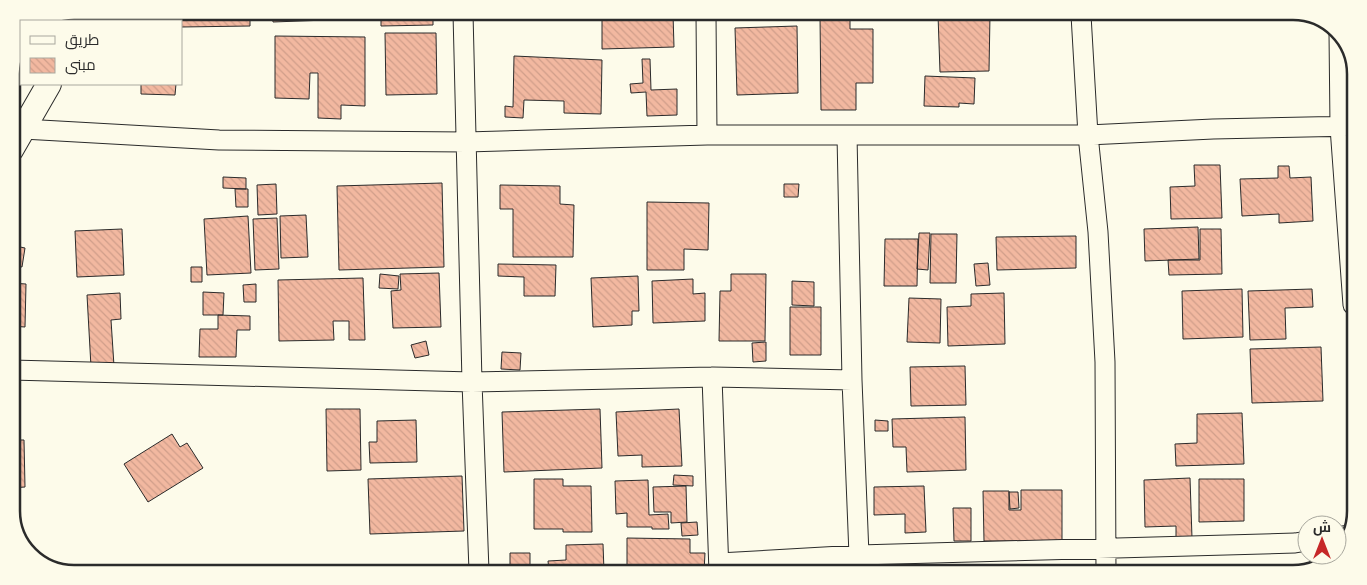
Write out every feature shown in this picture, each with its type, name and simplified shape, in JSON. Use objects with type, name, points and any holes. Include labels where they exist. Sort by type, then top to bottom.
[{"type":"street","points":[[463,20],[472,382],[479,565]]},
{"type":"street","points":[[706,20],[707,135]]},
{"type":"street","points":[[1081,20],[1088,135],[1098,232],[1105,362],[1106,565]]},
{"type":"street","points":[[1341,49],[1347,116]]},
{"type":"street","points":[[20,117],[31,85]]},
{"type":"street","points":[[20,125],[48,85]]},
{"type":"street","points":[[20,132],[219,140],[466,142],[707,135],[1088,135],[1213,129],[1347,126]]},
{"type":"street","points":[[847,135],[852,380],[859,555]]},
{"type":"street","points":[[20,370],[472,382],[712,377],[852,380]]},
{"type":"street","points":[[712,377],[719,565]]},
{"type":"street","points":[[742,565],[859,555],[1297,543]]},
{"type":"building","points":[[182,20],[250,20],[250,26],[182,27]]},
{"type":"building","points":[[273,20],[327,20],[273,22]]},
{"type":"building","points":[[381,20],[433,20],[433,25],[381,26]]},
{"type":"building","points":[[602,20],[673,20],[674,47],[602,49]]},
{"type":"building","points":[[820,20],[850,20],[850,29],[873,29],[873,83],[856,83],[856,110],[821,110]]},
{"type":"building","points":[[938,20],[990,20],[989,71],[940,72]]},
{"type":"building","points":[[797,26],[798,93],[737,95],[735,28]]},
{"type":"building","points":[[385,33],[436,33],[437,94],[386,95]]},
{"type":"building","points":[[275,36],[365,37],[365,106],[341,105],[341,119],[318,118],[318,73],[310,73],[309,99],[275,98]]},
{"type":"building","points":[[514,56],[602,60],[601,114],[564,113],[564,101],[524,100],[523,118],[505,117],[505,106],[513,107]]},
{"type":"building","points":[[642,59],[650,59],[651,90],[677,89],[677,115],[647,116],[646,92],[631,93],[630,84],[643,83]]},
{"type":"building","points":[[925,76],[975,78],[974,104],[959,103],[959,107],[924,106]]},
{"type":"building","points":[[141,85],[176,85],[175,95],[141,94]]},
{"type":"building","points":[[1194,165],[1220,165],[1222,218],[1171,219],[1170,187],[1195,186]]},
{"type":"building","points":[[1278,166],[1289,166],[1290,178],[1311,177],[1313,221],[1279,223],[1279,214],[1242,216],[1240,179],[1278,178]]},
{"type":"building","points":[[223,177],[246,178],[246,189],[223,188]]},
{"type":"building","points":[[442,183],[444,267],[339,270],[337,186]]},
{"type":"building","points":[[276,184],[277,214],[258,215],[257,185]]},
{"type":"building","points":[[784,184],[799,184],[798,197],[784,197]]},
{"type":"building","points":[[500,185],[560,186],[560,204],[574,205],[573,257],[513,257],[513,209],[500,209]]},
{"type":"building","points":[[235,189],[248,189],[248,207],[236,207]]},
{"type":"building","points":[[647,202],[709,203],[708,250],[684,249],[684,270],[647,270]]},
{"type":"building","points":[[306,215],[308,257],[281,258],[280,216]]},
{"type":"building","points":[[248,216],[251,273],[207,275],[204,219]]},
{"type":"building","points":[[277,218],[279,269],[255,270],[253,219]]},
{"type":"building","points":[[1198,227],[1199,259],[1145,261],[1144,229]]},
{"type":"building","points":[[122,229],[124,275],[77,277],[75,231]]},
{"type":"building","points":[[1200,229],[1221,229],[1222,274],[1169,275],[1168,260],[1200,260]]},
{"type":"building","points":[[919,233],[930,233],[928,270],[917,269]]},
{"type":"building","points":[[931,234],[957,234],[956,283],[930,283]]},
{"type":"building","points":[[1076,236],[1076,268],[997,270],[996,237]]},
{"type":"building","points":[[885,239],[918,239],[917,286],[884,286]]},
{"type":"building","points":[[20,247],[25,248],[22,267],[20,267]]},
{"type":"building","points":[[988,263],[990,285],[976,286],[974,264]]},
{"type":"building","points":[[498,264],[556,265],[555,296],[524,296],[524,277],[498,276]]},
{"type":"building","points":[[191,267],[202,267],[202,282],[191,282]]},
{"type":"building","points":[[439,273],[441,327],[393,328],[391,291],[401,290],[400,274]]},
{"type":"building","points":[[380,274],[399,276],[398,289],[379,288]]},
{"type":"building","points":[[731,274],[766,274],[765,341],[719,341],[720,291],[731,291]]},
{"type":"building","points":[[638,276],[639,311],[632,311],[632,325],[593,327],[591,278]]},
{"type":"building","points":[[363,278],[365,340],[349,340],[349,321],[333,321],[334,340],[279,341],[278,280]]},
{"type":"building","points":[[693,279],[693,294],[705,293],[705,321],[653,323],[652,281]]},
{"type":"building","points":[[792,281],[814,282],[814,306],[792,305]]},
{"type":"building","points":[[20,284],[26,284],[25,327],[20,327]]},
{"type":"building","points":[[256,284],[256,302],[244,302],[243,285]]},
{"type":"building","points":[[1242,289],[1243,337],[1183,339],[1182,291]]},
{"type":"building","points":[[1312,289],[1313,307],[1285,308],[1286,339],[1250,340],[1248,291]]},
{"type":"building","points":[[203,292],[224,293],[223,315],[203,315]]},
{"type":"building","points":[[120,293],[121,319],[111,320],[114,366],[91,367],[87,295]]},
{"type":"building","points":[[1004,293],[1005,344],[948,346],[947,307],[971,306],[971,294]]},
{"type":"building","points":[[909,298],[941,299],[940,343],[907,342]]},
{"type":"building","points":[[790,307],[821,307],[821,355],[790,355]]},
{"type":"building","points":[[218,315],[250,316],[250,330],[237,330],[236,357],[199,357],[200,329],[218,329]]},
{"type":"building","points":[[426,341],[429,355],[415,358],[411,345]]},
{"type":"building","points":[[766,342],[766,361],[753,362],[752,343]]},
{"type":"building","points":[[1321,347],[1323,401],[1252,403],[1250,349]]},
{"type":"building","points":[[502,352],[521,353],[520,370],[501,369]]},
{"type":"building","points":[[965,366],[966,405],[911,406],[910,367]]},
{"type":"building","points":[[326,409],[360,409],[361,470],[327,471]]},
{"type":"building","points":[[600,409],[602,468],[504,472],[502,412]]},
{"type":"building","points":[[679,409],[682,466],[642,467],[642,455],[618,456],[616,412]]},
{"type":"building","points":[[1242,413],[1244,464],[1176,466],[1175,444],[1197,443],[1197,414]]},
{"type":"building","points":[[965,417],[966,470],[907,472],[906,447],[893,447],[892,419]]},
{"type":"building","points":[[416,420],[417,462],[370,463],[369,442],[377,442],[377,421]]},
{"type":"building","points":[[875,420],[888,421],[888,431],[875,431]]},
{"type":"building","points":[[172,434],[180,447],[187,443],[203,468],[148,502],[124,464]]},
{"type":"building","points":[[20,440],[24,440],[25,487],[20,487]]},
{"type":"building","points":[[674,475],[693,476],[693,486],[673,485]]},
{"type":"building","points":[[462,476],[464,531],[370,534],[368,479]]},
{"type":"building","points":[[1190,478],[1192,538],[1176,538],[1176,526],[1145,527],[1144,480]]},
{"type":"building","points":[[534,479],[563,479],[563,486],[591,486],[592,532],[534,529]]},
{"type":"building","points":[[1199,479],[1244,479],[1244,521],[1199,522]]},
{"type":"building","points":[[648,480],[649,515],[668,514],[669,529],[627,527],[627,513],[616,514],[615,481]]},
{"type":"building","points":[[686,486],[687,522],[671,523],[671,512],[654,512],[653,487]]},
{"type":"building","points":[[924,486],[926,532],[905,533],[905,514],[874,515],[874,487]]},
{"type":"building","points":[[1021,490],[1062,490],[1062,541],[984,541],[983,491],[1009,491],[1009,510],[1021,510]]},
{"type":"building","points":[[1009,492],[1018,492],[1019,508],[1010,509]]},
{"type":"building","points":[[953,508],[971,508],[971,541],[954,541]]},
{"type":"building","points":[[697,522],[698,535],[682,536],[681,523]]},
{"type":"building","points":[[627,538],[690,539],[690,553],[705,553],[704,565],[627,565]]},
{"type":"building","points":[[603,544],[604,565],[548,565],[548,561],[566,560],[566,545]]},
{"type":"building","points":[[510,553],[530,553],[530,565],[510,565]]}]
